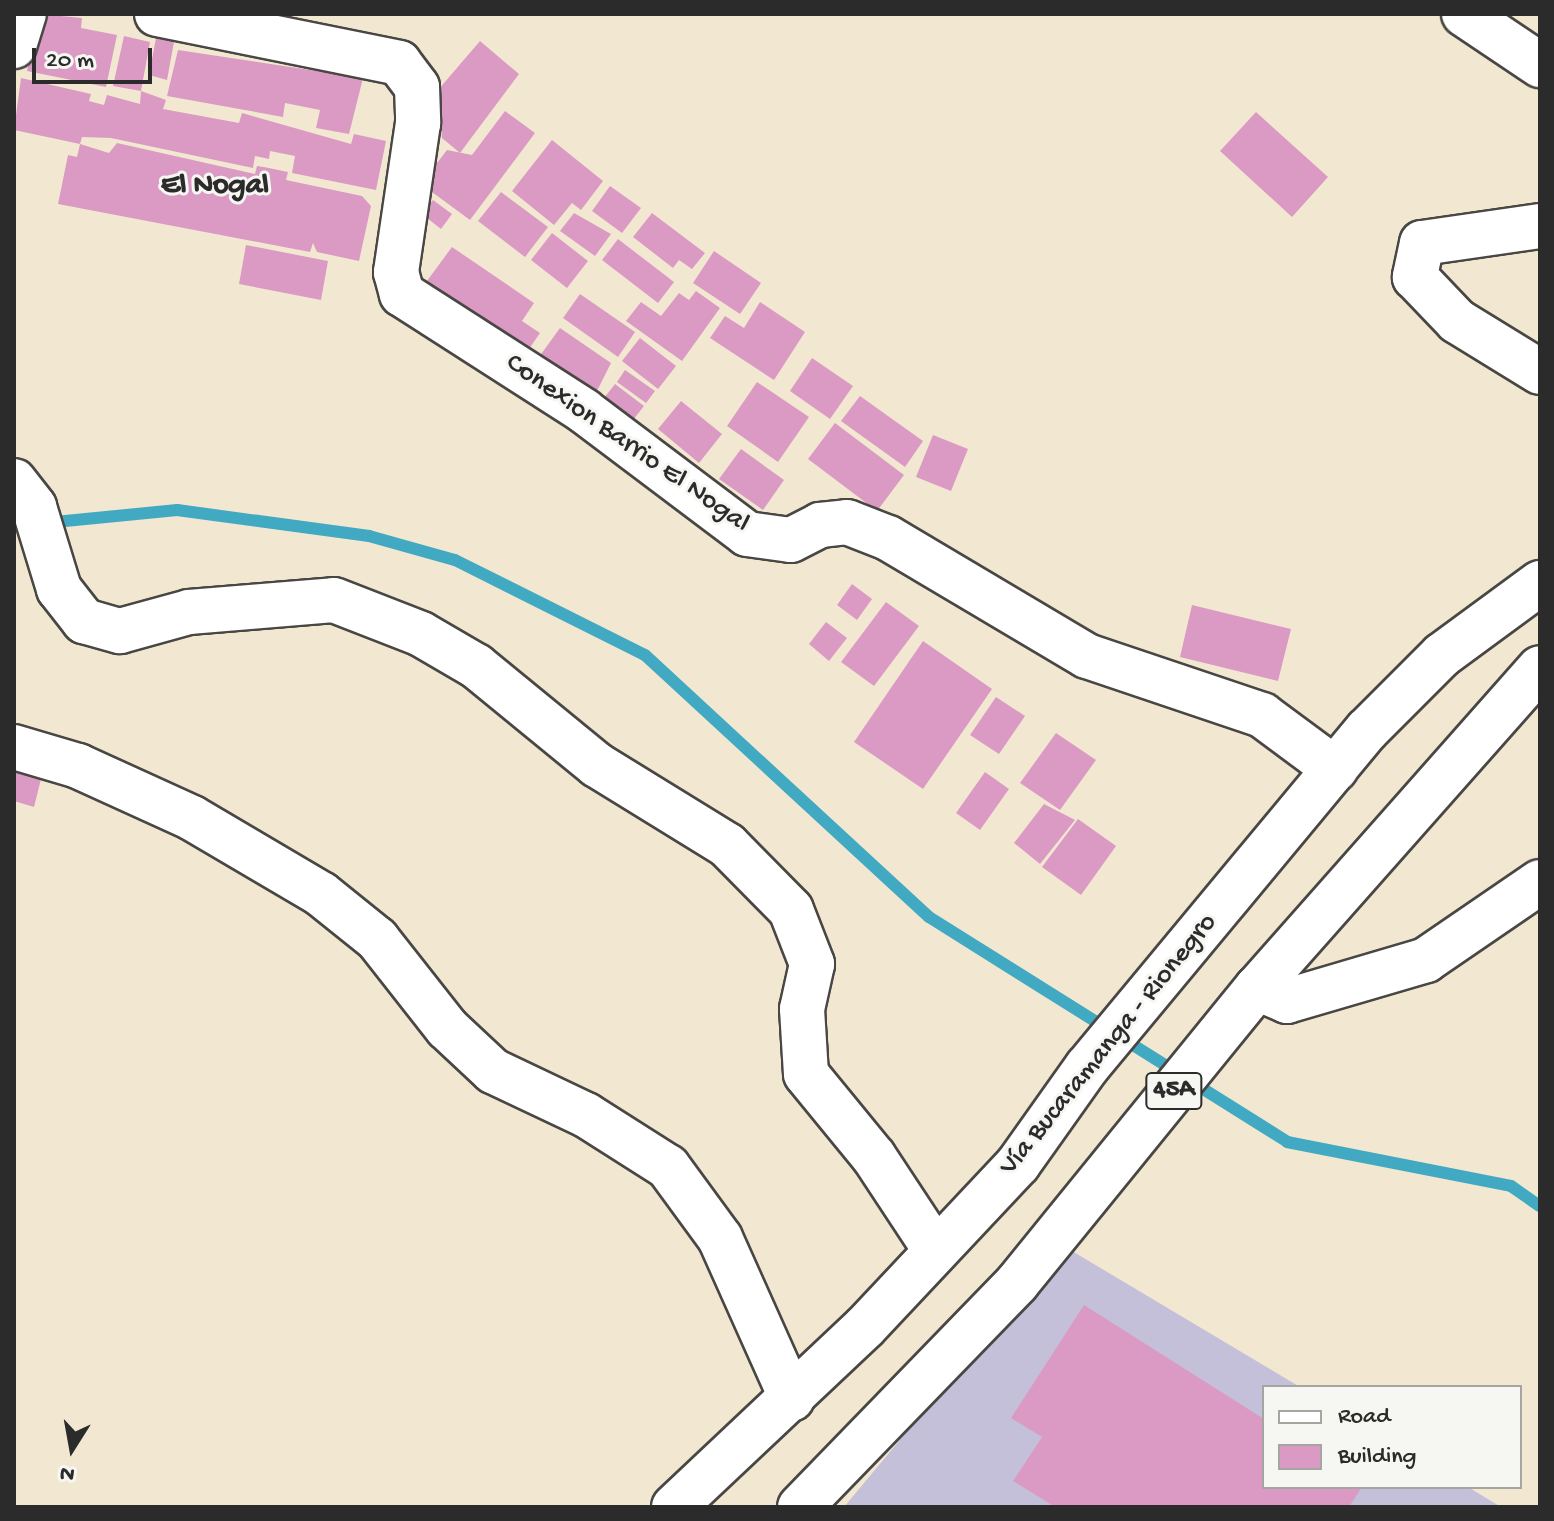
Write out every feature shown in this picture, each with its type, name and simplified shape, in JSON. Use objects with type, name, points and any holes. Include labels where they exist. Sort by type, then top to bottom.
[{"type":"main road","points":[[14,46],[24,14]]},
{"type":"main road","name":"Conexion Barrio El Nogal","points":[[157,14],[399,63],[417,87],[418,123],[396,272],[402,294],[584,411],[747,534],[791,540],[820,525],[847,522],[874,533],[1087,656],[1262,715],[1335,769]]},
{"type":"main road","points":[[1464,14],[1540,65]]},
{"type":"main road","points":[[1540,226],[1422,243],[1415,277],[1457,321],[1540,372]]},
{"type":"main road","points":[[14,481],[34,507],[59,589],[84,621],[120,631],[189,612],[334,600],[421,634],[476,666],[597,765],[727,845],[791,910],[812,964],[802,1009],[806,1074],[874,1157],[934,1248]]},
{"type":"main road","name":"Vía Bucaramanga - Rionegro","points":[[674,1507],[792,1399],[1018,1164],[1087,1067],[1335,769],[1442,655],[1540,583]]},
{"type":"main road","name":"45A","points":[[800,1507],[1017,1283],[1257,988],[1540,668]]},
{"type":"main road","points":[[14,747],[78,766],[192,818],[321,894],[377,939],[447,1028],[493,1071],[586,1115],[668,1167],[720,1238],[792,1399]]},
{"type":"main road","points":[[1257,988],[1287,1001],[1426,960],[1540,882]]},
{"type":"shaded area","points":[[1062,1245],[1297,1385],[1262,1385],[1262,1489],[1471,1489],[1501,1507],[844,1507]]},
{"type":"building","points":[[39,14],[82,18],[81,28],[117,35],[106,87],[27,71]]},
{"type":"building","points":[[124,36],[150,42],[141,91],[113,86]]},
{"type":"building","points":[[156,38],[174,42],[167,80],[149,75]]},
{"type":"building","points":[[480,41],[519,74],[460,153],[442,138],[438,90]]},
{"type":"building","points":[[178,50],[363,78],[349,134],[316,128],[320,110],[285,103],[283,117],[167,96]]},
{"type":"building","points":[[21,78],[91,94],[89,101],[104,105],[107,95],[140,104],[141,91],[166,100],[163,109],[239,123],[242,113],[351,144],[354,134],[386,141],[376,190],[292,173],[295,156],[270,151],[269,159],[255,156],[253,168],[111,138],[82,137],[80,144],[14,130]]},
{"type":"building","points":[[505,111],[535,133],[470,220],[421,184],[447,150],[472,155]]},
{"type":"building","points":[[1256,112],[1328,177],[1292,217],[1220,151]]},
{"type":"building","points":[[552,140],[603,181],[581,210],[572,203],[554,225],[512,191]]},
{"type":"building","points":[[117,143],[255,174],[257,166],[288,172],[286,180],[362,196],[371,206],[359,261],[317,252],[313,243],[310,252],[58,204],[68,155],[77,157],[80,144],[109,153]]},
{"type":"building","points":[[610,186],[641,208],[622,233],[592,211]]},
{"type":"building","points":[[501,192],[548,227],[525,257],[478,221]]},
{"type":"building","points":[[433,200],[452,214],[441,229],[422,214]]},
{"type":"building","points":[[574,213],[611,234],[595,256],[560,231]]},
{"type":"building","points":[[652,213],[705,253],[692,269],[679,260],[673,268],[633,237]]},
{"type":"building","points":[[552,233],[588,261],[567,288],[531,260]]},
{"type":"building","points":[[618,239],[674,282],[658,303],[602,260]]},
{"type":"building","points":[[246,245],[328,261],[321,300],[239,284]]},
{"type":"building","points":[[452,247],[534,303],[522,321],[540,333],[529,349],[424,285]]},
{"type":"building","points":[[714,251],[761,283],[740,314],[693,283]]},
{"type":"building","points":[[696,291],[720,308],[682,361],[626,321],[641,302],[661,316],[679,293],[689,300]]},
{"type":"building","points":[[580,294],[635,332],[618,357],[563,318]]},
{"type":"building","points":[[760,302],[805,332],[774,380],[710,338],[725,316],[744,328]]},
{"type":"building","points":[[560,328],[611,363],[594,397],[539,357]]},
{"type":"building","points":[[640,338],[676,366],[658,389],[622,361]]},
{"type":"building","points":[[812,358],[853,386],[830,419],[790,391]]},
{"type":"building","points":[[625,370],[655,391],[646,403],[617,382]]},
{"type":"building","points":[[757,382],[809,417],[778,462],[727,426]]},
{"type":"building","points":[[615,384],[644,406],[633,420],[604,398]]},
{"type":"building","points":[[860,396],[923,441],[905,467],[841,421]]},
{"type":"building","points":[[681,401],[722,434],[699,463],[658,429]]},
{"type":"building","points":[[835,423],[904,475],[877,511],[808,459]]},
{"type":"building","points":[[933,435],[968,449],[951,491],[916,477]]},
{"type":"building","points":[[741,449],[784,480],[763,510],[719,479]]},
{"type":"building","points":[[852,584],[872,599],[857,620],[837,605]]},
{"type":"building","points":[[886,602],[919,626],[874,686],[841,662]]},
{"type":"building","points":[[1192,605],[1291,629],[1278,681],[1180,657]]},
{"type":"building","points":[[826,622],[847,638],[829,661],[809,644]]},
{"type":"building","points":[[923,641],[992,689],[923,789],[854,742]]},
{"type":"building","points":[[996,697],[1025,716],[999,754],[970,735]]},
{"type":"building","points":[[1056,733],[1096,760],[1060,810],[1020,783]]},
{"type":"building","points":[[14,763],[43,771],[34,807],[14,801]]},
{"type":"building","points":[[985,772],[1009,789],[980,830],[956,813]]},
{"type":"building","points":[[1044,804],[1075,820],[1040,864],[1014,843]]},
{"type":"building","points":[[1078,819],[1116,846],[1081,895],[1042,867]]},
{"type":"building","points":[[1084,1305],[1262,1418],[1262,1489],[1361,1489],[1349,1507],[1055,1507],[1013,1481],[1042,1437],[1011,1418]]},
{"type":"waterway","points":[[14,526],[177,510],[369,536],[455,560],[645,655],[929,917],[1287,1142],[1511,1186],[1540,1206]]},
{"type":"district","name":"El Nogal","points":[[215,187]]}]
